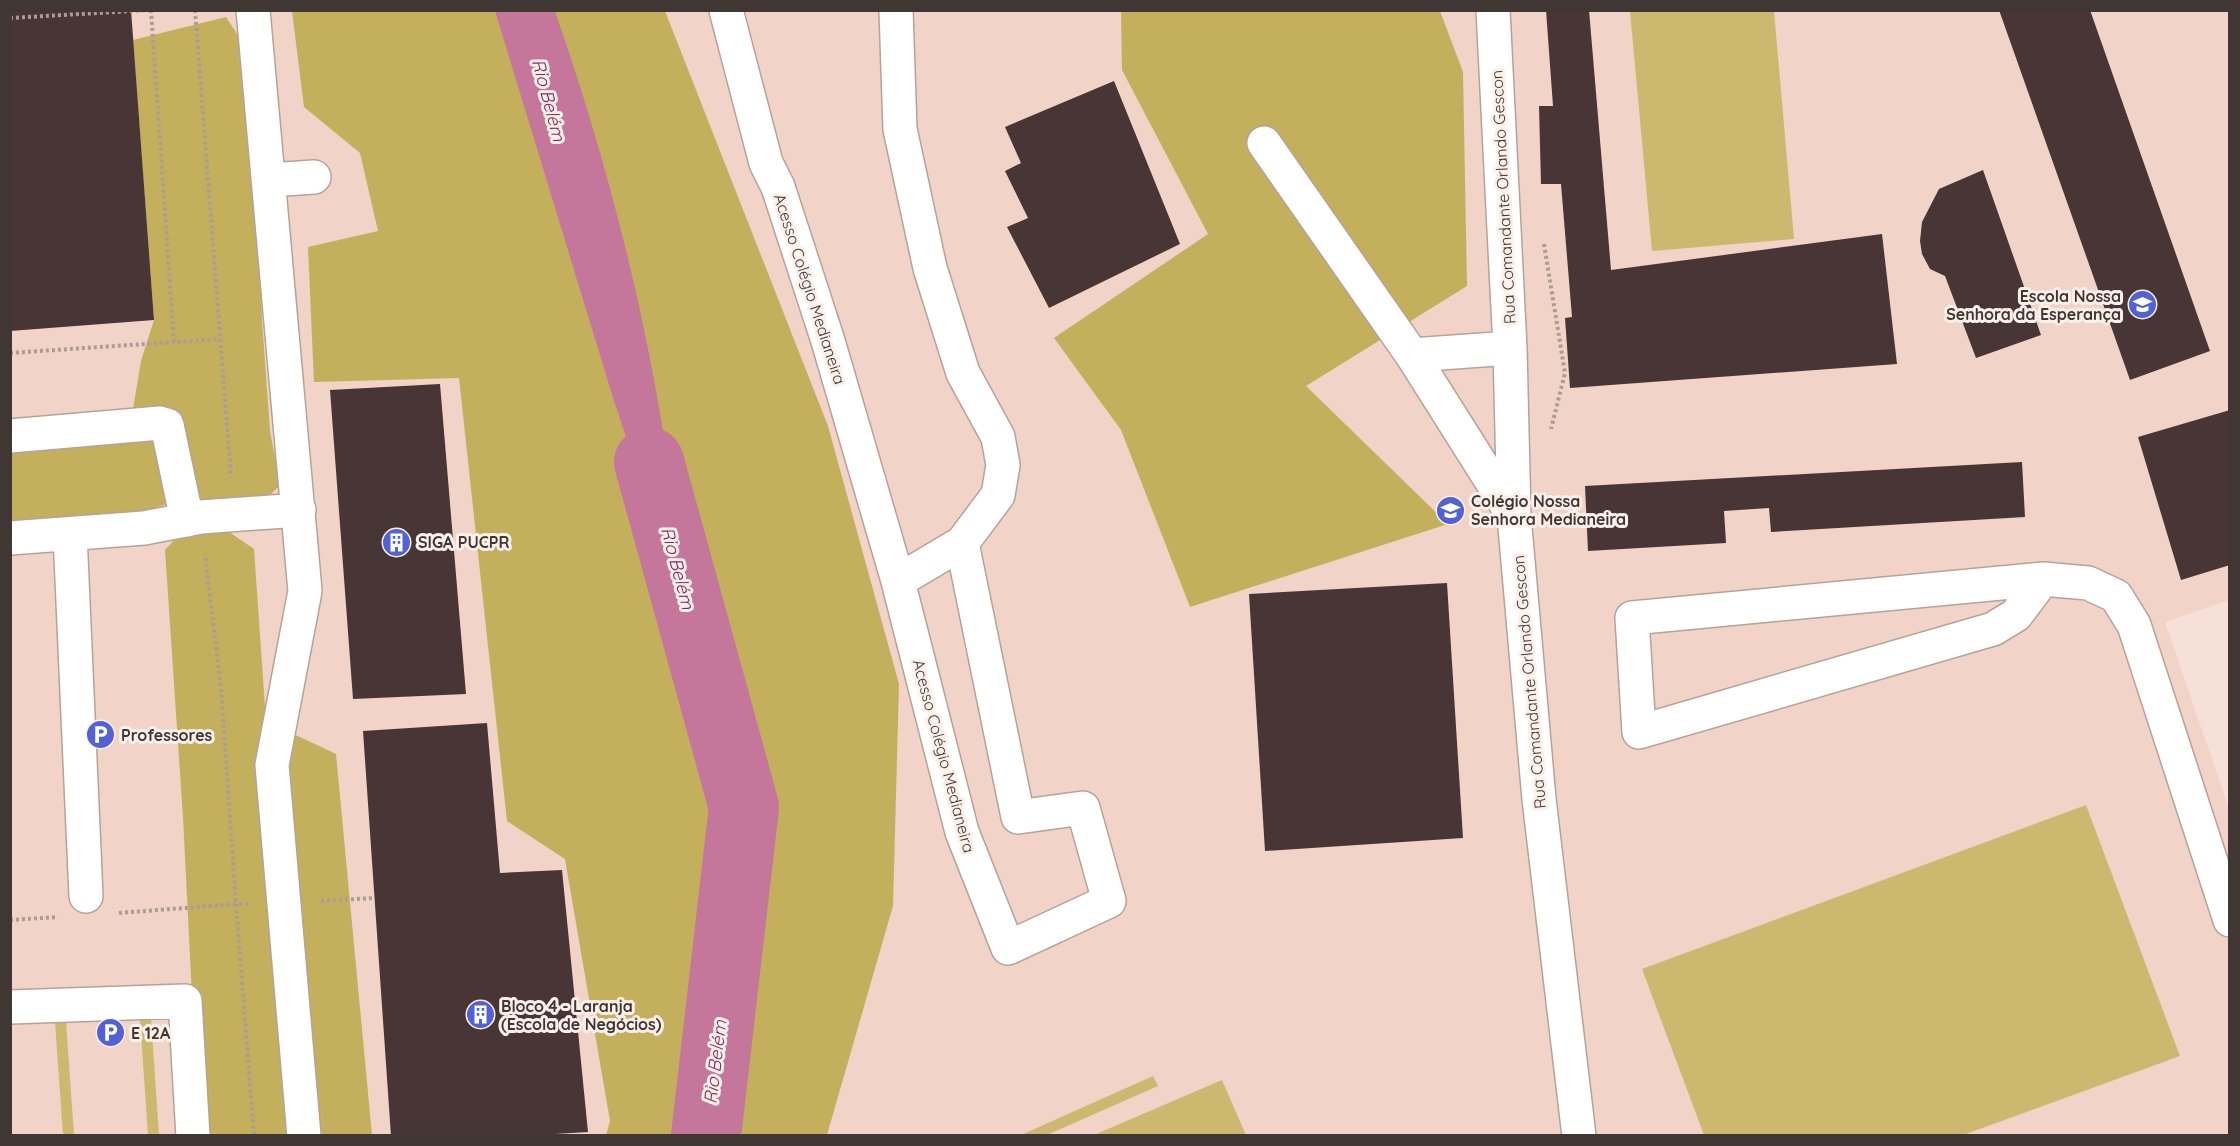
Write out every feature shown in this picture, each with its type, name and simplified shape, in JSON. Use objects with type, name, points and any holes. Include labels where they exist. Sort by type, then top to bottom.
[{"type":"lane","points":[[253,10],[305,591],[272,765],[304,1136]]},
{"type":"lane","name":"Acesso Colégio Medianeira","points":[[726,10],[766,163],[778,187],[828,341],[898,581],[962,832],[1008,948],[1109,901],[1083,808],[1018,817],[962,543]]},
{"type":"lane","points":[[896,10],[900,129],[930,268],[963,373],[998,437],[1003,465],[998,495],[962,543],[898,581]]},
{"type":"lane","name":"Rua Comandante Orlando Gescon","points":[[1493,10],[1510,348],[1514,516],[1539,799],[1579,1136]]},
{"type":"lane","points":[[1264,143],[1412,355],[1514,516]]},
{"type":"lane","points":[[269,180],[314,177]]},
{"type":"lane","points":[[1412,355],[1510,348]]},
{"type":"lane","points":[[10,436],[160,423],[167,425],[180,487],[194,519]]},
{"type":"lane","points":[[10,538],[144,528],[194,519],[299,510]]},
{"type":"lane","points":[[70,534],[98,905]]},
{"type":"lane","points":[[2043,579],[2016,615],[1993,629],[1639,732],[1632,618],[2043,579],[2088,583],[2116,596],[2134,625],[2229,920]]},
{"type":"lane","points":[[10,1007],[184,1001],[193,1136]]},
{"type":"path","points":[[10,18],[151,10],[174,342]]},
{"type":"path","points":[[180,487],[232,484],[195,10]]},
{"type":"path","points":[[10,353],[220,339]]},
{"type":"path","points":[[194,519],[221,688],[254,1136]]},
{"type":"path","points":[[98,905],[236,904]]},
{"type":"shaded area","points":[[10,11],[456,11],[610,1121],[606,1135],[11,1135]]},
{"type":"shaded area","points":[[292,11],[665,11],[828,426],[899,684],[893,906],[827,1135],[606,1135],[610,1121],[565,859],[507,821],[459,378],[314,382],[308,247],[378,231],[360,153],[304,107]]},
{"type":"shaded area","name":"Colégio Nossa Senhora Medianeira","points":[[624,11],[2229,11],[2229,600],[2165,622],[2229,809],[2229,1135],[827,1135],[893,906]]},
{"type":"shaded area","points":[[1121,11],[1440,11],[1463,72],[1467,286],[1306,386],[1448,524],[1190,607],[1121,430],[1054,338],[1208,234],[1122,70]]},
{"type":"shaded area","points":[[1630,11],[1774,11],[1794,239],[1652,251]]},
{"type":"shaded area","points":[[226,17],[255,61],[262,320],[270,431],[280,485],[254,511],[187,497],[149,510],[66,525],[11,528],[11,420],[133,409],[141,361],[154,320],[133,40]]},
{"type":"shaded area","points":[[219,525],[254,549],[266,721],[336,754],[372,1135],[199,1135],[183,817],[165,550],[181,532]]},
{"type":"shaded area","points":[[2086,805],[2180,1056],[1963,1135],[1704,1135],[1642,969]]},
{"type":"shaded area","points":[[151,1018],[159,1135],[148,1135],[140,1019]]},
{"type":"shaded area","points":[[66,1021],[74,1135],[63,1135],[55,1022]]},
{"type":"shaded area","points":[[1153,1076],[1158,1086],[1047,1135],[1021,1135]]},
{"type":"shaded area","points":[[1222,1080],[1246,1135],[1094,1135]]},
{"type":"water","points":[[495,11],[555,11],[574,66],[622,234],[648,348],[670,479],[678,590],[614,401]]},
{"type":"building","points":[[10,10],[131,10],[154,320],[10,331]]},
{"type":"building","points":[[1546,10],[1589,10],[1611,270],[1882,234],[1897,364],[1570,388],[1565,318],[1572,317],[1561,184],[1541,184],[1539,106],[1553,106]]},
{"type":"building","points":[[1999,10],[2090,10],[2210,351],[2130,380]]},
{"type":"building","points":[[1114,81],[1180,244],[1049,308],[1007,227],[1028,218],[1005,171],[1021,163],[1005,127]]},
{"type":"building","points":[[1983,170],[2041,335],[1976,358],[1945,276],[1930,269],[1922,254],[1920,241],[1922,222],[1939,189]]},
{"type":"building","name":"SIGA PUCPR","points":[[440,384],[466,694],[353,699],[330,390]]},
{"type":"building","points":[[2230,410],[2230,565],[2181,580],[2138,437]]},
{"type":"building","points":[[2022,462],[2025,517],[1771,532],[1769,508],[1724,511],[1726,543],[1588,551],[1585,486]]},
{"type":"building","points":[[1447,583],[1463,838],[1265,851],[1249,594]]},
{"type":"building","name":"Bloco 4 - Laranja (Escola de Negócios)","points":[[487,723],[500,873],[562,870],[588,1132],[522,1136],[391,1136],[363,731]]},
{"type":"waterway","name":"Rio Belém","points":[[649,462],[744,807],[706,1136]]},
{"type":"place","name":"Escola Nossa Senhora da Esperança","points":[[2142,305]]},
{"type":"place","name":"Colégio Nossa Senhora Medianeira","points":[[1450,510]]},
{"type":"place","name":"SIGA PUCPR","points":[[397,542]]},
{"type":"place","name":"Professores","points":[[100,735]]},
{"type":"place","name":"Bloco 4 - Laranja (Escola de Negócios)","points":[[480,1015]]},
{"type":"place","name":"E 12A","points":[[110,1033]]}]
